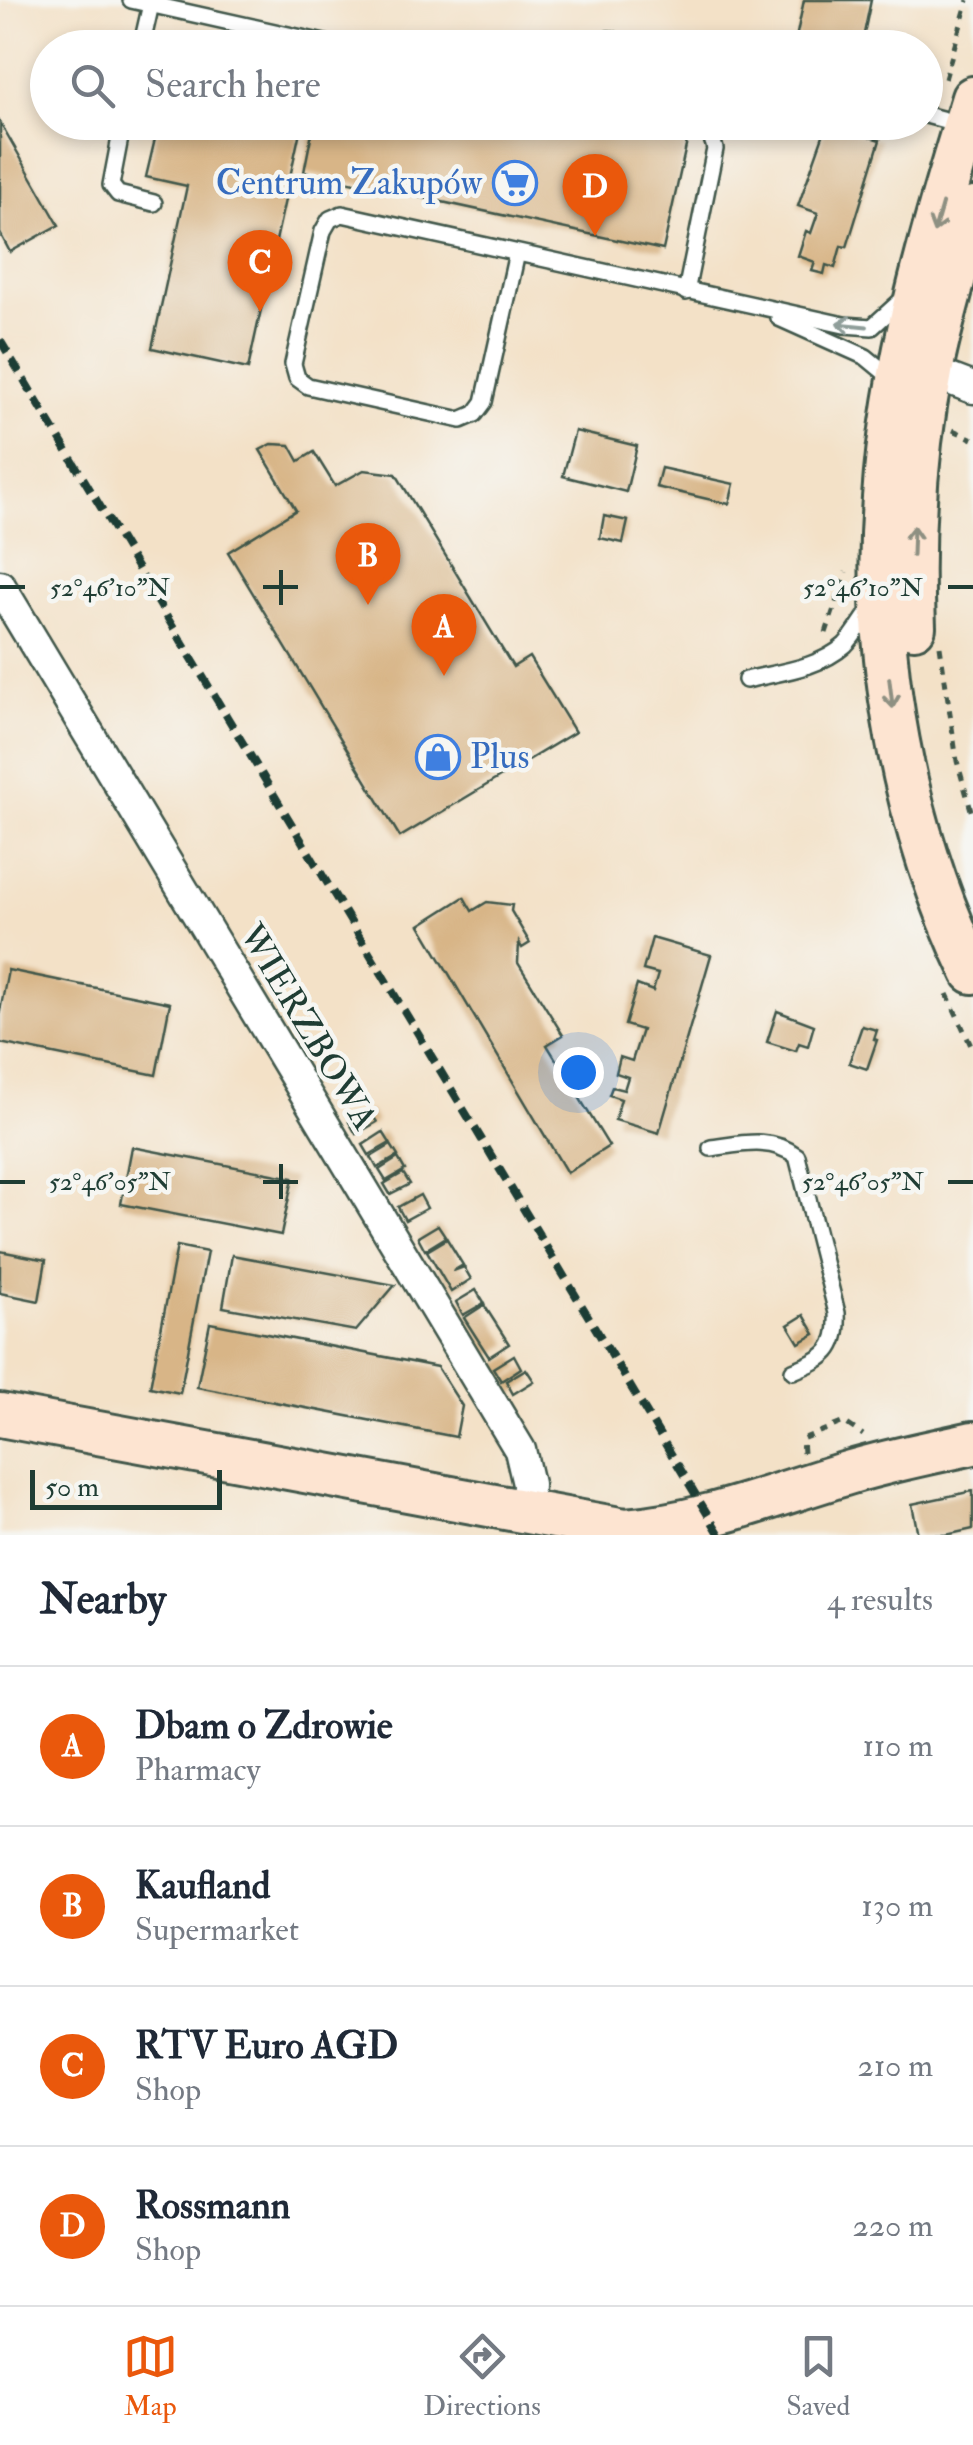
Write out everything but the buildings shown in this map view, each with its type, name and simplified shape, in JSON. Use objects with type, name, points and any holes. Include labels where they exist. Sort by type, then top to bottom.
[{"type":"main road","points":[[954,112],[922,272],[915,378],[912,574],[915,639],[937,794],[957,872],[973,910]]},
{"type":"main road","points":[[973,209],[915,378],[884,494],[884,596],[892,698],[905,772],[937,887],[973,972]]},
{"type":"main road","points":[[0,1415],[626,1533],[709,1517],[856,1470],[973,1443]]},
{"type":"street","points":[[915,378],[973,388]]},
{"type":"street","name":"WIERZBOWA","points":[[0,586],[520,1450],[528,1484],[527,1514]]},
{"type":"lane","points":[[131,0],[267,30]]},
{"type":"lane","points":[[144,30],[151,4]]},
{"type":"lane","points":[[119,140],[111,184],[118,194],[154,203]]},
{"type":"lane","points":[[686,292],[715,148],[713,140]]},
{"type":"lane","points":[[517,253],[484,402],[476,414],[462,420],[308,386],[296,378],[292,364],[323,231],[336,216],[349,214],[757,308],[872,327],[897,308],[922,272]]},
{"type":"lane","points":[[757,308],[915,378]]},
{"type":"lane","points":[[746,680],[812,665],[834,653],[847,643],[884,596]]},
{"type":"lane","points":[[711,1148],[750,1143],[782,1145],[796,1156],[805,1180],[838,1331],[822,1359],[793,1371]]},
{"type":"path","points":[[947,427],[973,438]]},
{"type":"path","points":[[802,1439],[828,1428]]},
{"type":"railway","points":[[0,340],[720,1535]]},
{"type":"place","name":"Centrum Zakupów","points":[[515,183]]},
{"type":"place","name":"Rossmann","points":[[595,236]]},
{"type":"place","name":"RTV Euro AGD","points":[[260,312]]},
{"type":"place","name":"Kaufland","points":[[368,605]]},
{"type":"place","name":"Dbam o Zdrowie","points":[[444,676]]},
{"type":"place","name":"Plus","points":[[438,757]]}]
